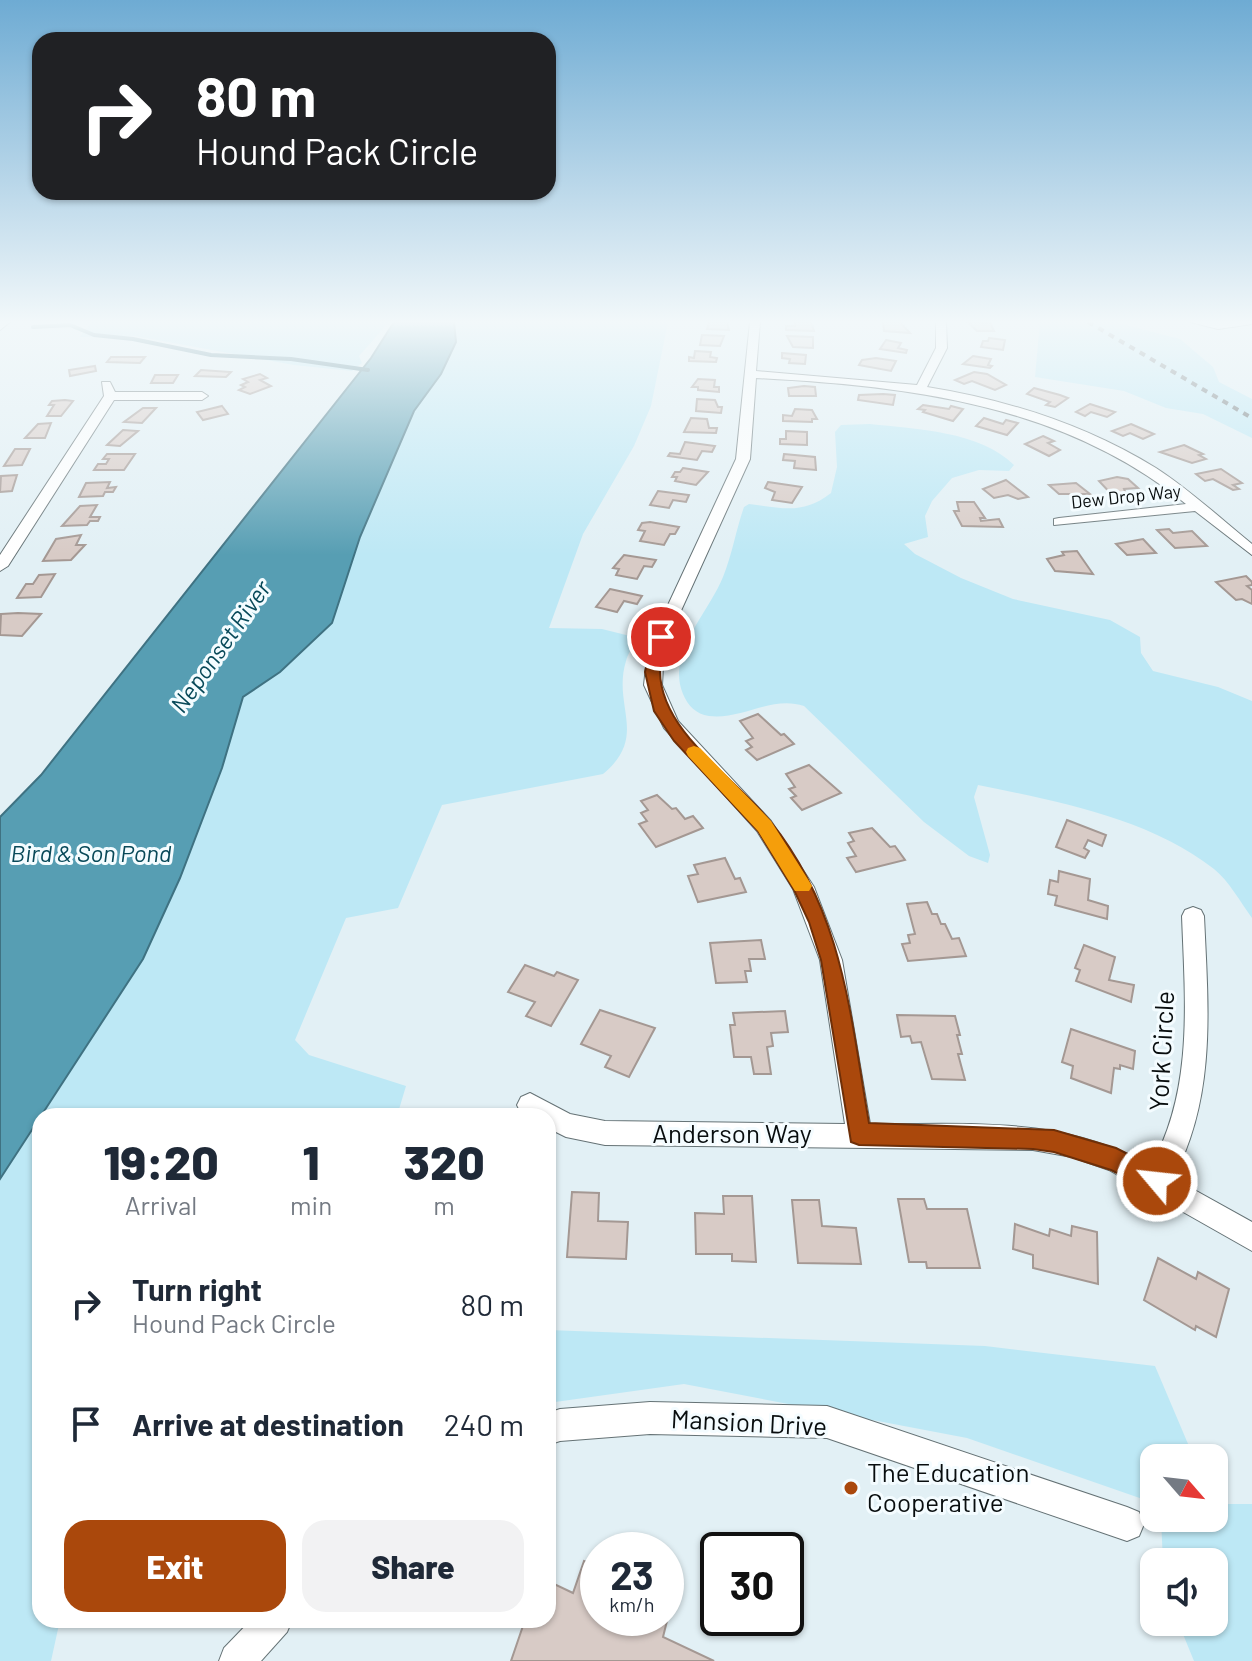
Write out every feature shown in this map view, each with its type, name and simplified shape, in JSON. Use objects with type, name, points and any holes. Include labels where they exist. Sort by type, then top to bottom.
[{"type":"street","points":[[0,566],[102,400]]},
{"type":"street","points":[[749,400],[743,459],[656,648],[653,685],[670,724],[764,826],[803,887],[831,960],[859,1134]]},
{"type":"street","points":[[980,400],[1071,429],[1152,471],[1252,551]]},
{"type":"street","name":"Dew Drop Way","points":[[1059,522],[1196,507]]},
{"type":"street","name":"York Circle","points":[[1157,1181],[1173,1157],[1185,1129],[1194,1083],[1193,916]]},
{"type":"street","name":"Anderson Way","points":[[530,1105],[535,1108]]},
{"type":"street","name":"Anderson Way","points":[[556,1119],[566,1125],[605,1133],[859,1134],[1054,1141],[1116,1160],[1252,1237]]},
{"type":"street","name":"Mansion Drive","points":[[556,1426],[650,1418],[827,1422],[1127,1524]]},
{"type":"street","points":[[237,1661],[268,1628]]},
{"type":"shaded area","points":[[422,400],[652,400],[634,446],[583,534],[549,628],[602,629],[638,638],[627,658],[623,677],[627,733],[624,747],[617,760],[603,774],[442,805],[398,908],[346,918],[295,1040],[309,1055],[406,1086],[399,1108],[47,1108],[143,959],[180,878],[222,768],[243,697],[280,672],[332,623],[360,537],[414,411]]},
{"type":"shaded area","points":[[1145,400],[1252,400],[1252,438],[1203,414],[1166,408]]},
{"type":"shaded area","points":[[870,424],[966,438],[1000,454],[1014,465],[1009,471],[979,470],[952,478],[932,501],[925,516],[928,537],[904,544],[915,554],[961,578],[1013,599],[1110,620],[1140,637],[1141,653],[1153,671],[1218,687],[1252,701],[1252,918],[1214,869],[1188,851],[1132,824],[1070,805],[978,785],[974,797],[990,855],[988,863],[969,856],[924,822],[804,706],[780,703],[733,715],[709,716],[690,706],[679,679],[684,649],[723,577],[744,507],[749,504],[792,508],[821,500],[831,493],[837,467],[835,432],[841,425]]},
{"type":"shaded area","points":[[32,1131],[32,1628],[58,1628],[51,1661],[0,1661],[0,1179]]},
{"type":"shaded area","points":[[556,1330],[985,1346],[1155,1366],[1188,1444],[1140,1444],[1140,1498],[967,1438],[684,1384],[556,1402]]},
{"type":"shaded area","points":[[1228,1504],[1252,1504],[1252,1661],[1194,1661],[1184,1636],[1228,1636],[1228,1548],[1162,1548],[1162,1532],[1228,1532]]},
{"type":"water","name":"Bird & Son Pond","points":[[338,400],[422,400],[414,411],[360,537],[332,623],[280,672],[243,697],[222,768],[180,878],[143,959],[46,1108],[32,1108],[32,1130],[0,1179],[0,817],[41,775]]},
{"type":"building","points":[[697,400],[715,400],[718,407],[722,407],[721,413],[696,411]]},
{"type":"building","points":[[858,400],[894,400],[893,405]]},
{"type":"building","points":[[1043,400],[1066,400],[1055,407],[1046,405],[1050,402]]},
{"type":"building","points":[[52,401],[73,401],[61,416],[47,416],[54,405],[49,405]]},
{"type":"building","points":[[1090,404],[1115,412],[1107,417],[1091,412],[1085,416],[1076,412]]},
{"type":"building","points":[[923,405],[963,409],[953,421],[918,409]]},
{"type":"building","points":[[222,406],[228,414],[203,420],[197,412]]},
{"type":"building","points":[[143,408],[156,408],[142,423],[124,422]]},
{"type":"building","points":[[795,409],[812,410],[817,419],[812,419],[812,422],[783,421],[783,415],[792,416]]},
{"type":"building","points":[[691,418],[707,419],[709,428],[717,428],[716,433],[684,432]]},
{"type":"building","points":[[984,418],[1003,424],[1006,420],[1018,423],[1007,435],[976,426]]},
{"type":"building","points":[[51,423],[45,438],[25,438],[38,424]]},
{"type":"building","points":[[1131,424],[1154,434],[1143,439],[1130,433],[1123,436],[1112,431]]},
{"type":"building","points":[[123,430],[138,431],[120,446],[107,445]]},
{"type":"building","points":[[786,431],[807,432],[807,445],[780,444],[780,439],[786,439]]},
{"type":"building","points":[[1043,436],[1054,441],[1048,443],[1060,450],[1049,456],[1025,444]]},
{"type":"building","points":[[685,442],[715,446],[712,452],[702,451],[697,460],[668,456],[670,453],[680,454]]},
{"type":"building","points":[[1184,445],[1203,454],[1199,455],[1206,459],[1192,463],[1160,452]]},
{"type":"building","points":[[15,449],[30,449],[22,465],[4,466]]},
{"type":"building","points":[[107,454],[135,454],[124,470],[94,470],[98,464],[106,464],[109,459],[103,459]]},
{"type":"building","points":[[784,454],[815,457],[816,470],[794,468],[795,461],[783,460]]},
{"type":"building","points":[[683,468],[708,472],[696,485],[675,481],[677,477],[672,477],[675,472]]},
{"type":"building","points":[[1221,469],[1242,483],[1233,485],[1239,489],[1233,490],[1213,479],[1205,481],[1196,474]]},
{"type":"building","points":[[17,475],[12,491],[0,492],[1,476]]},
{"type":"building","points":[[1117,477],[1128,479],[1138,488],[1124,489],[1127,496],[1114,497],[1099,481]]},
{"type":"building","points":[[1006,480],[1028,497],[1018,499],[1008,495],[994,498],[983,489]]},
{"type":"building","points":[[110,482],[107,488],[116,487],[113,492],[105,492],[103,496],[79,497],[86,483]]},
{"type":"building","points":[[768,482],[802,487],[792,503],[772,500],[775,492],[765,488]]},
{"type":"building","points":[[1076,483],[1090,494],[1059,494],[1049,485]]},
{"type":"building","points":[[658,491],[689,495],[686,502],[673,500],[669,508],[650,505]]},
{"type":"building","points":[[957,502],[974,502],[985,518],[980,518],[981,521],[999,519],[1003,527],[962,526],[954,511],[959,511]]},
{"type":"building","points":[[97,505],[90,517],[100,517],[98,521],[90,521],[87,525],[62,526],[80,506]]},
{"type":"building","points":[[642,523],[679,527],[675,534],[670,534],[664,545],[640,541],[645,531],[638,530]]},
{"type":"building","points":[[1169,529],[1173,533],[1192,531],[1207,546],[1175,548],[1157,530]]},
{"type":"building","points":[[81,535],[76,545],[85,545],[71,560],[43,561],[56,539]]},
{"type":"building","points":[[1143,539],[1156,553],[1127,555],[1116,544]]},
{"type":"building","points":[[1077,551],[1093,574],[1055,571],[1047,559],[1064,555],[1062,552]]},
{"type":"building","points":[[624,555],[656,560],[652,567],[644,566],[637,579],[616,575],[619,569],[613,568]]},
{"type":"building","points":[[55,574],[41,597],[17,598],[26,584],[33,584],[39,575]]},
{"type":"building","points":[[1246,576],[1252,582],[1247,586],[1252,590],[1252,604],[1242,599],[1236,600],[1216,582]]},
{"type":"building","points":[[610,589],[642,596],[637,604],[624,601],[617,612],[596,607]]},
{"type":"building","points":[[1,614],[41,614],[22,636],[0,635]]},
{"type":"building","points":[[758,714],[794,744],[757,760],[746,750],[752,747],[746,741],[753,738],[740,721]]},
{"type":"building","points":[[809,765],[841,793],[802,810],[791,798],[796,796],[789,789],[795,787],[786,774]]},
{"type":"building","points":[[657,795],[672,809],[676,808],[685,819],[693,816],[703,828],[656,847],[639,824],[647,821],[641,813],[648,810],[641,801]]},
{"type":"building","points":[[1067,820],[1106,835],[1102,846],[1088,840],[1084,848],[1089,851],[1085,858],[1056,847]]},
{"type":"building","points":[[872,828],[890,847],[895,846],[905,860],[856,872],[847,858],[856,856],[848,843],[854,841],[849,833]]},
{"type":"building","points":[[725,858],[735,879],[740,878],[746,892],[698,902],[688,876],[698,874],[694,865]]},
{"type":"building","points":[[1059,871],[1090,879],[1088,900],[1108,906],[1107,919],[1055,905],[1057,896],[1048,894],[1050,880],[1058,882]]},
{"type":"building","points":[[927,902],[932,914],[937,914],[941,924],[945,924],[952,939],[959,938],[966,956],[908,961],[902,944],[910,943],[908,935],[915,934],[907,904]]},
{"type":"building","points":[[761,940],[765,959],[749,959],[751,971],[745,971],[747,982],[716,983],[710,943]]},
{"type":"building","points":[[1084,945],[1115,957],[1109,980],[1134,985],[1131,1002],[1076,981],[1080,970],[1075,968]]},
{"type":"building","points":[[525,965],[554,976],[557,972],[578,980],[551,1026],[526,1016],[535,1002],[508,992]]},
{"type":"building","points":[[600,1010],[655,1028],[629,1077],[605,1067],[611,1056],[581,1044]]},
{"type":"building","points":[[785,1011],[788,1032],[771,1033],[773,1046],[767,1047],[771,1074],[754,1074],[751,1057],[734,1057],[730,1025],[735,1025],[733,1013]]},
{"type":"building","points":[[897,1015],[955,1016],[962,1054],[958,1054],[965,1080],[932,1079],[921,1042],[912,1043],[910,1036],[901,1037]]},
{"type":"building","points":[[1071,1029],[1135,1051],[1133,1069],[1120,1065],[1120,1069],[1114,1068],[1111,1093],[1071,1078],[1073,1066],[1062,1062]]},
{"type":"building","points":[[572,1192],[599,1193],[598,1221],[628,1222],[626,1259],[567,1257]]},
{"type":"building","points":[[723,1196],[752,1196],[756,1262],[732,1261],[732,1254],[696,1254],[695,1213],[724,1214]]},
{"type":"building","points":[[898,1199],[924,1199],[927,1209],[967,1209],[980,1268],[927,1268],[926,1262],[909,1262]]},
{"type":"building","points":[[792,1200],[819,1200],[822,1226],[856,1228],[861,1264],[798,1263]]},
{"type":"building","points":[[1015,1224],[1049,1236],[1050,1229],[1071,1236],[1072,1226],[1097,1232],[1098,1284],[1033,1268],[1033,1255],[1013,1249]]},
{"type":"building","points":[[1158,1258],[1196,1279],[1198,1272],[1229,1289],[1216,1337],[1196,1326],[1195,1330],[1144,1300]]},
{"type":"building","points":[[580,1573],[580,1636],[663,1636],[714,1661],[511,1661],[522,1628],[556,1628],[556,1585],[573,1593]]},
{"type":"railway","points":[[1220,400],[1252,418]]},
{"type":"slow traffic","points":[[694,752],[764,826],[802,886]]},
{"type":"place","name":"The Education Cooperative","points":[[851,1488]]},
{"type":"route","points":[[661,637],[652,672],[662,711],[680,737],[764,826],[803,887],[818,922],[831,960],[859,1134],[1054,1141],[1116,1160],[1157,1181]]},
{"type":"water label","name":"Neponset River","points":[[221,647]]}]
